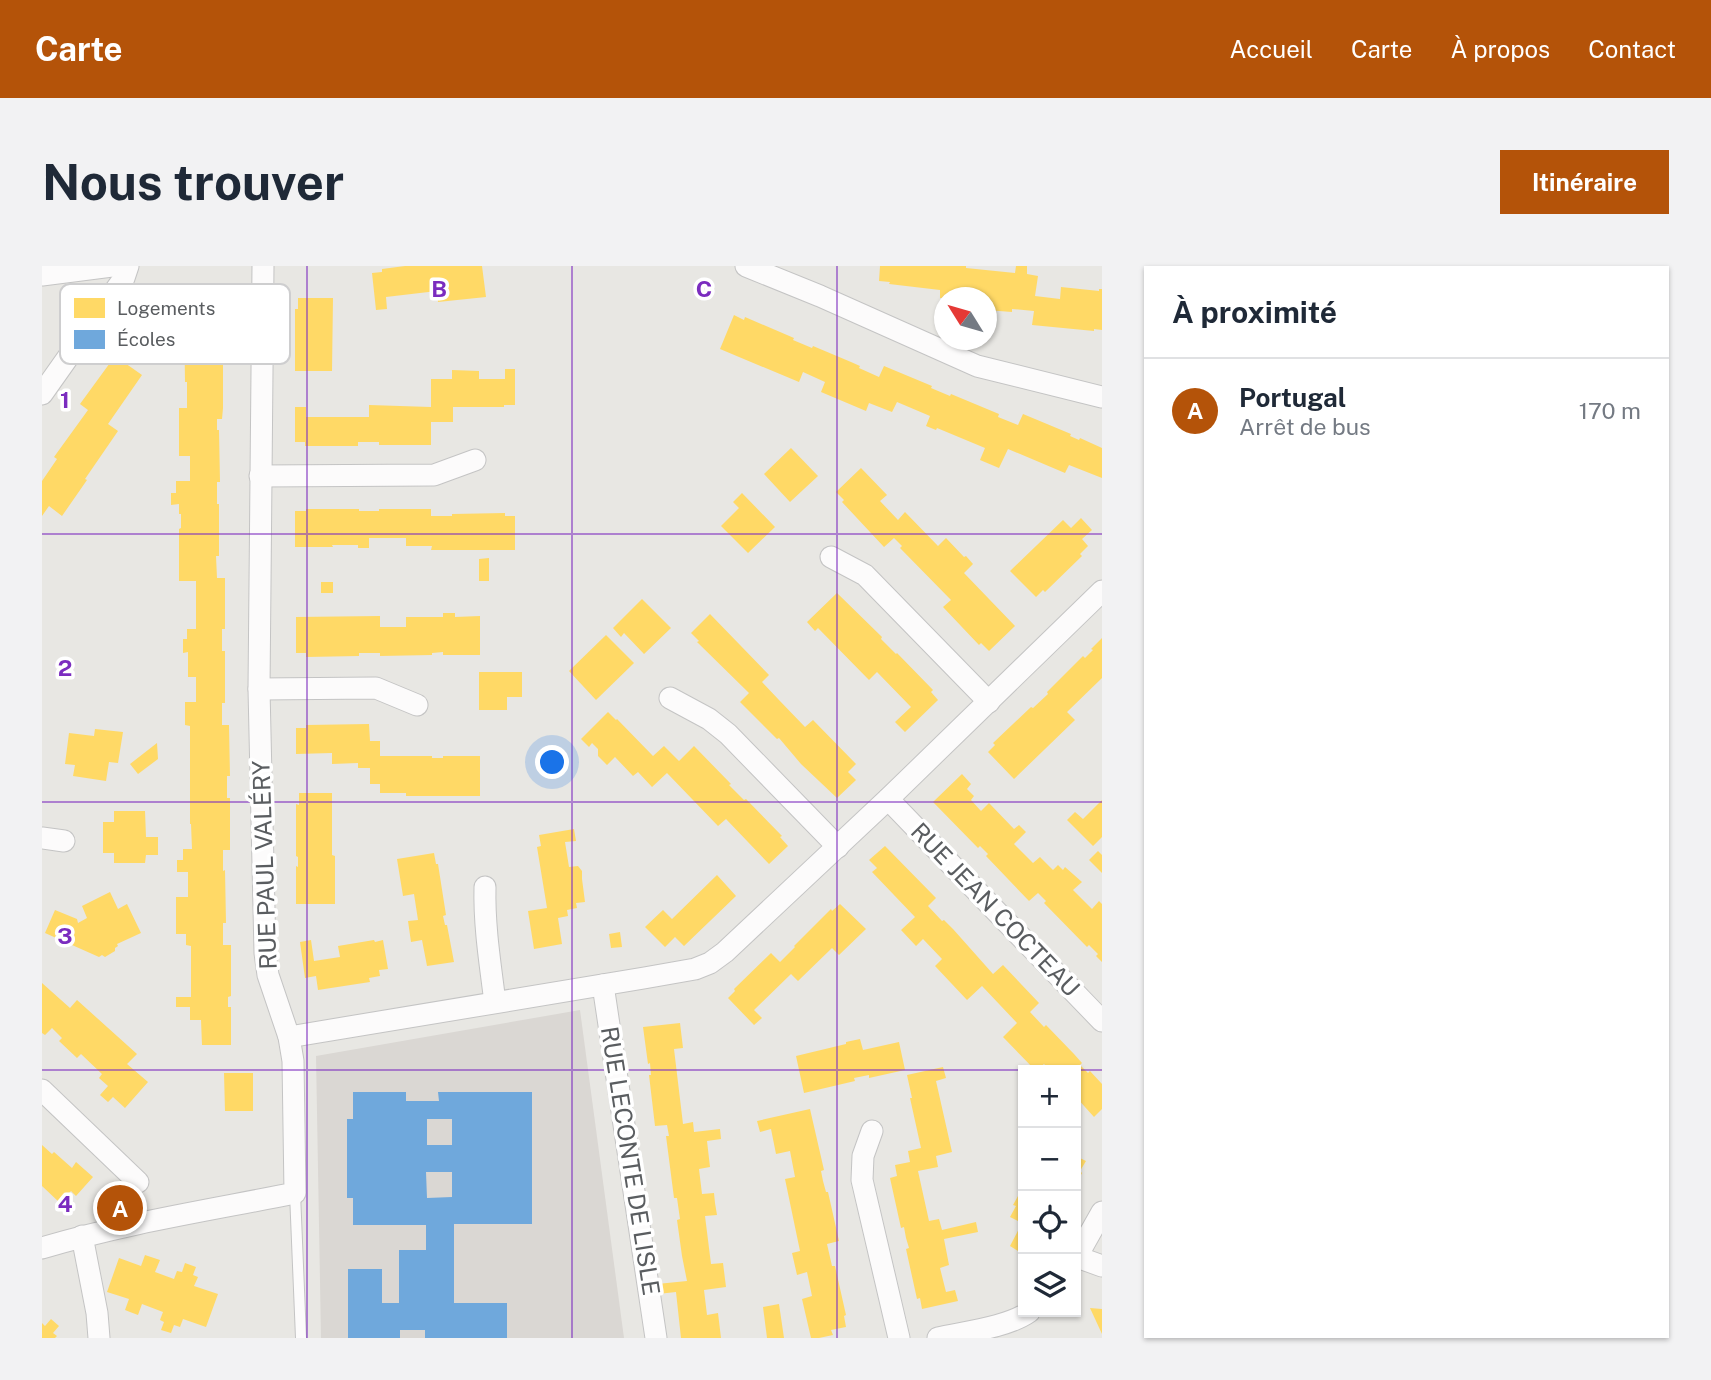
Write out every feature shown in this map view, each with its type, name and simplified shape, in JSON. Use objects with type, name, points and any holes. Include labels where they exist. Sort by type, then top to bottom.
[{"type":"street","points":[[42,275],[112,266]]},
{"type":"street","points":[[120,284],[128,266]]},
{"type":"street","name":"RUE PAUL VALÉRY","points":[[263,266],[263,284]]},
{"type":"street","points":[[746,266],[976,366],[1102,397]]},
{"type":"street","points":[[42,394],[63,364]]},
{"type":"street","name":"RUE PAUL VALÉRY","points":[[262,364],[259,689],[265,953],[268,975],[289,1037],[293,1061],[295,1193]]},
{"type":"street","points":[[260,476],[434,475],[475,460]]},
{"type":"street","points":[[831,557],[864,575],[989,702]]},
{"type":"street","points":[[289,1037],[603,985],[710,963],[838,847],[1102,591]]},
{"type":"street","points":[[259,689],[376,688],[417,705]]},
{"type":"street","points":[[670,698],[709,719],[728,734],[838,847]]},
{"type":"street","name":"RUE JEAN COCTEAU","points":[[888,799],[1102,1021]]},
{"type":"street","points":[[42,838],[64,841]]},
{"type":"street","points":[[485,887],[486,929],[495,1002]]},
{"type":"street","name":"RUE LECONTE DE LISLE","points":[[603,985],[656,1338]]},
{"type":"street","points":[[42,1090],[138,1182]]},
{"type":"street","points":[[872,1131],[863,1156],[862,1180],[899,1338]]},
{"type":"street","points":[[42,1248],[142,1222],[295,1193]]},
{"type":"street","points":[[1078,1254],[1102,1212]]},
{"type":"street","points":[[82,1236],[97,1313],[99,1338]]},
{"type":"street","points":[[1081,1259],[1102,1266]]},
{"type":"street","points":[[938,1338],[1002,1324],[1021,1317]]},
{"type":"lane","points":[[295,1193],[301,1338]]},
{"type":"shaded area","points":[[580,1010],[624,1338],[321,1338],[316,1056]]},
{"type":"building: Logements","points":[[405,266],[482,266],[486,297],[438,302],[437,291],[386,297],[387,309],[376,310],[372,273]]},
{"type":"building: Logements","points":[[880,266],[966,266],[1015,273],[1016,266],[1027,266],[1027,274],[1038,276],[1035,296],[1060,299],[1061,287],[1099,291],[1102,289],[1102,330],[1032,325],[1034,311],[997,311],[997,287],[934,287],[934,289],[879,281]]},
{"type":"building: Logements","points":[[298,298],[333,298],[332,371],[295,371],[295,309],[298,309]]},
{"type":"building: Logements","points":[[734,315],[744,320],[745,317],[794,338],[793,340],[851,362],[879,377],[884,366],[950,396],[951,394],[999,414],[998,417],[1018,425],[1023,414],[1071,434],[1070,436],[1102,448],[1102,478],[1069,465],[1065,473],[1008,449],[999,468],[980,460],[985,448],[926,426],[930,416],[897,402],[892,412],[869,403],[866,411],[821,392],[825,382],[803,372],[799,382],[720,349]]},
{"type":"building: Logements","points":[[109,364],[126,364],[142,375],[108,424],[118,431],[62,516],[49,506],[42,516],[42,481],[57,459],[54,457],[88,410],[80,404]]},
{"type":"building: Logements","points":[[185,364],[223,364],[222,419],[217,419],[220,482],[217,482],[219,556],[216,556],[217,578],[225,578],[222,651],[225,651],[225,703],[222,703],[222,725],[229,725],[230,776],[227,776],[227,798],[230,798],[230,850],[223,850],[226,923],[223,923],[223,945],[231,945],[231,996],[228,997],[228,1007],[231,1007],[231,1045],[202,1045],[201,1020],[190,1020],[190,1007],[176,1007],[176,997],[191,997],[191,946],[186,945],[186,934],[176,934],[176,897],[188,897],[188,872],[177,872],[177,860],[183,860],[183,849],[192,849],[190,726],[185,725],[185,702],[196,702],[196,677],[188,677],[188,652],[183,653],[183,639],[187,639],[187,629],[196,629],[196,581],[179,581],[181,514],[179,504],[171,505],[171,493],[176,493],[176,481],[190,481],[190,456],[179,456],[179,408],[187,408]]},
{"type":"building: Logements","points":[[505,369],[515,369],[515,405],[453,407],[453,422],[431,422],[431,445],[379,445],[379,442],[358,442],[358,446],[305,446],[305,442],[295,442],[295,407],[306,407],[306,417],[369,417],[369,405],[431,407],[431,379],[452,379],[452,370],[479,371],[479,379],[505,379]]},
{"type":"building: Logements","points":[[791,448],[818,476],[790,502],[764,474]]},
{"type":"building: Logements","points":[[861,468],[887,495],[880,501],[898,520],[905,512],[938,546],[946,538],[973,564],[964,573],[1015,626],[989,651],[981,643],[979,645],[943,607],[951,600],[900,548],[902,546],[894,538],[884,547],[842,502],[844,500],[836,492]]},
{"type":"building: Logements","points":[[742,493],[775,527],[748,553],[721,526],[739,508],[733,502]]},
{"type":"building: Logements","points":[[431,509],[431,516],[505,513],[505,516],[515,516],[515,550],[431,550],[432,546],[406,546],[406,538],[369,538],[369,548],[358,548],[358,545],[295,547],[295,511]]},
{"type":"building: Logements","points":[[1081,518],[1092,530],[1082,539],[1088,546],[1080,554],[1082,556],[1045,592],[1043,590],[1036,597],[1010,571],[1063,520],[1071,528]]},
{"type":"building: Logements","points":[[489,558],[489,581],[479,581],[479,559]]},
{"type":"building: Logements","points":[[321,582],[333,582],[333,593],[321,593]]},
{"type":"building: Logements","points":[[837,593],[933,690],[931,692],[938,700],[905,732],[895,722],[911,707],[877,672],[869,680],[818,628],[815,631],[807,622]]},
{"type":"building: Logements","points":[[642,599],[671,628],[644,654],[624,633],[621,637],[613,628]]},
{"type":"building: Logements","points":[[443,613],[455,613],[455,617],[480,616],[480,655],[443,655],[443,652],[432,655],[380,656],[380,653],[359,653],[359,656],[306,657],[306,653],[296,653],[296,617],[380,616],[380,627],[406,627],[406,617],[443,617]]},
{"type":"building: Logements","points":[[710,614],[769,675],[762,682],[805,727],[813,720],[856,764],[848,772],[856,780],[837,798],[740,702],[749,693],[697,642],[699,641],[691,633]]},
{"type":"building: Logements","points":[[606,635],[634,663],[596,700],[569,671]]},
{"type":"building: Logements","points":[[1102,638],[1102,678],[1067,712],[1075,720],[1014,779],[988,752],[995,745],[993,743],[1048,694],[1047,692],[1083,656],[1085,658]]},
{"type":"building: Logements","points":[[479,672],[522,672],[522,697],[507,697],[507,710],[479,710]]},
{"type":"building: Logements","points":[[608,712],[653,756],[664,746],[679,761],[694,746],[731,784],[729,785],[782,836],[780,837],[788,846],[769,864],[726,819],[718,826],[667,773],[652,787],[638,772],[633,776],[615,757],[607,765],[598,756],[598,749],[592,743],[589,747],[581,739]]},
{"type":"building: Logements","points":[[369,724],[370,741],[380,741],[380,756],[480,756],[480,796],[406,796],[406,793],[380,793],[380,784],[370,784],[370,768],[358,768],[358,763],[332,764],[332,753],[296,754],[296,728],[306,728],[306,725]]},
{"type":"building: Logements","points":[[95,729],[123,732],[118,763],[109,762],[106,781],[73,776],[75,765],[65,764],[69,733],[94,736]]},
{"type":"building: Logements","points":[[157,743],[158,759],[138,774],[130,764]]},
{"type":"building: Logements","points":[[962,774],[971,784],[967,789],[974,796],[971,800],[981,811],[989,803],[1014,829],[1019,825],[1026,832],[1014,844],[1033,863],[1040,857],[1053,870],[1058,865],[1063,870],[1065,867],[1082,882],[1073,890],[1092,909],[1099,901],[1102,904],[1102,962],[1096,956],[1098,954],[1089,945],[1087,947],[1044,903],[1046,901],[1038,893],[1029,901],[986,856],[988,854],[980,846],[978,848],[933,802]]},
{"type":"building: Logements","points":[[299,793],[332,793],[335,904],[296,904],[296,804],[299,805]]},
{"type":"building: Logements","points":[[1102,800],[1102,837],[1093,846],[1067,820],[1075,812],[1083,819]]},
{"type":"building: Logements","points":[[114,811],[145,811],[146,837],[158,837],[158,855],[146,855],[145,863],[114,863],[114,853],[103,853],[103,822],[114,822]]},
{"type":"building: Logements","points":[[574,829],[576,841],[565,842],[569,867],[578,866],[582,871],[585,902],[576,903],[577,908],[567,910],[568,916],[558,918],[562,944],[534,949],[528,911],[547,908],[537,847],[541,846],[539,835]]},
{"type":"building: Logements","points":[[885,846],[936,898],[928,906],[953,929],[993,974],[1003,965],[1039,1003],[1030,1012],[1082,1063],[1030,1065],[1003,1037],[1017,1023],[982,986],[967,1000],[935,966],[942,959],[923,939],[916,946],[901,930],[915,917],[872,872],[877,868],[869,860]]},
{"type":"building: Logements","points":[[1098,851],[1102,855],[1102,873],[1089,860]]},
{"type":"building: Logements","points":[[434,853],[446,915],[443,916],[454,962],[427,966],[422,940],[411,942],[408,921],[418,920],[414,894],[403,896],[397,859]]},
{"type":"building: Logements","points":[[717,875],[736,896],[684,946],[675,937],[665,947],[645,927],[663,910],[672,919]]},
{"type":"building: Logements","points":[[110,892],[118,909],[127,904],[141,933],[117,944],[115,951],[105,957],[99,957],[45,933],[55,910],[77,919],[78,923],[87,918],[82,906]]},
{"type":"building: Logements","points":[[840,904],[866,929],[839,955],[832,948],[798,981],[791,974],[754,1010],[762,1018],[754,1025],[728,998],[734,989],[771,953],[780,962],[831,909],[832,911]]},
{"type":"building: Logements","points":[[620,932],[622,947],[611,948],[609,934]]},
{"type":"building: Logements","points":[[311,940],[314,961],[340,957],[338,946],[383,940],[388,969],[379,970],[380,976],[369,978],[370,982],[318,990],[316,976],[305,978],[300,942]]},
{"type":"building: Logements","points":[[42,983],[70,1008],[77,1000],[137,1054],[127,1064],[148,1082],[125,1108],[113,1097],[108,1102],[100,1095],[108,1086],[99,1078],[102,1074],[81,1054],[77,1058],[59,1041],[62,1038],[52,1028],[45,1035],[42,1033]]},
{"type":"building: Logements","points":[[680,1023],[683,1048],[674,1049],[683,1124],[693,1122],[694,1132],[720,1129],[721,1139],[707,1141],[710,1167],[699,1169],[702,1194],[714,1193],[717,1215],[705,1216],[711,1264],[723,1263],[726,1287],[704,1290],[707,1315],[718,1313],[721,1338],[681,1338],[676,1292],[658,1294],[657,1284],[687,1281],[666,1136],[669,1136],[667,1125],[655,1126],[650,1063],[648,1064],[643,1027]]},
{"type":"building: Logements","points":[[860,1039],[863,1050],[899,1042],[905,1070],[869,1078],[869,1075],[854,1078],[855,1081],[804,1093],[796,1056]]},
{"type":"building: Logements","points":[[1081,1066],[1102,1084],[1102,1109],[1094,1117],[1081,1103]]},
{"type":"building: Logements","points":[[943,1067],[946,1078],[936,1081],[952,1152],[936,1156],[938,1167],[918,1171],[929,1221],[939,1219],[942,1230],[976,1222],[978,1232],[944,1239],[949,1265],[940,1268],[946,1292],[955,1290],[958,1301],[922,1309],[920,1298],[917,1299],[906,1249],[909,1248],[904,1227],[901,1228],[890,1178],[897,1176],[895,1165],[910,1162],[908,1151],[921,1148],[907,1075]]},
{"type":"building: Logements","points":[[224,1073],[253,1073],[253,1111],[225,1111]]},
{"type":"building: Logements","points":[[810,1109],[824,1170],[821,1171],[823,1181],[839,1241],[827,1244],[846,1315],[846,1327],[831,1330],[833,1335],[819,1338],[811,1338],[802,1299],[812,1296],[807,1272],[797,1275],[792,1253],[800,1251],[785,1179],[795,1177],[790,1151],[776,1154],[771,1129],[760,1132],[757,1121]]},
{"type":"building: Logements","points":[[42,1145],[72,1168],[76,1162],[93,1177],[76,1196],[71,1191],[60,1203],[42,1186]]},
{"type":"building: Logements","points":[[1018,1196],[1018,1221],[1010,1217],[1016,1206],[1013,1205]]},
{"type":"building: Logements","points":[[1018,1231],[1018,1251],[1010,1246]]},
{"type":"building: Logements","points":[[145,1255],[160,1260],[155,1272],[174,1279],[177,1271],[182,1272],[185,1263],[196,1267],[193,1275],[198,1277],[194,1286],[218,1294],[206,1327],[183,1319],[180,1327],[174,1325],[171,1333],[161,1330],[163,1312],[142,1304],[138,1315],[125,1310],[129,1299],[107,1292],[119,1258],[141,1266]]},
{"type":"building: Logements","points":[[779,1304],[784,1338],[767,1338],[763,1307]]},
{"type":"building: Logements","points":[[1090,1308],[1102,1309],[1102,1334]]},
{"type":"building: Logements","points":[[51,1319],[59,1326],[53,1333],[57,1336],[42,1338],[42,1323],[45,1326]]},
{"type":"building: Écoles","points":[[353,1092],[406,1092],[406,1101],[439,1101],[438,1092],[532,1092],[532,1224],[454,1224],[454,1303],[507,1303],[507,1338],[425,1338],[425,1330],[400,1330],[400,1338],[348,1338],[348,1269],[382,1269],[382,1303],[399,1303],[399,1250],[426,1250],[426,1225],[353,1225],[353,1198],[347,1198],[347,1119],[353,1119]],"holes":[[[427,1119],[452,1119],[452,1145],[427,1145]],[[426,1172],[452,1172],[452,1197],[427,1198]]]},
{"type":"place","name":"Portugal","points":[[120,1208]]}]
